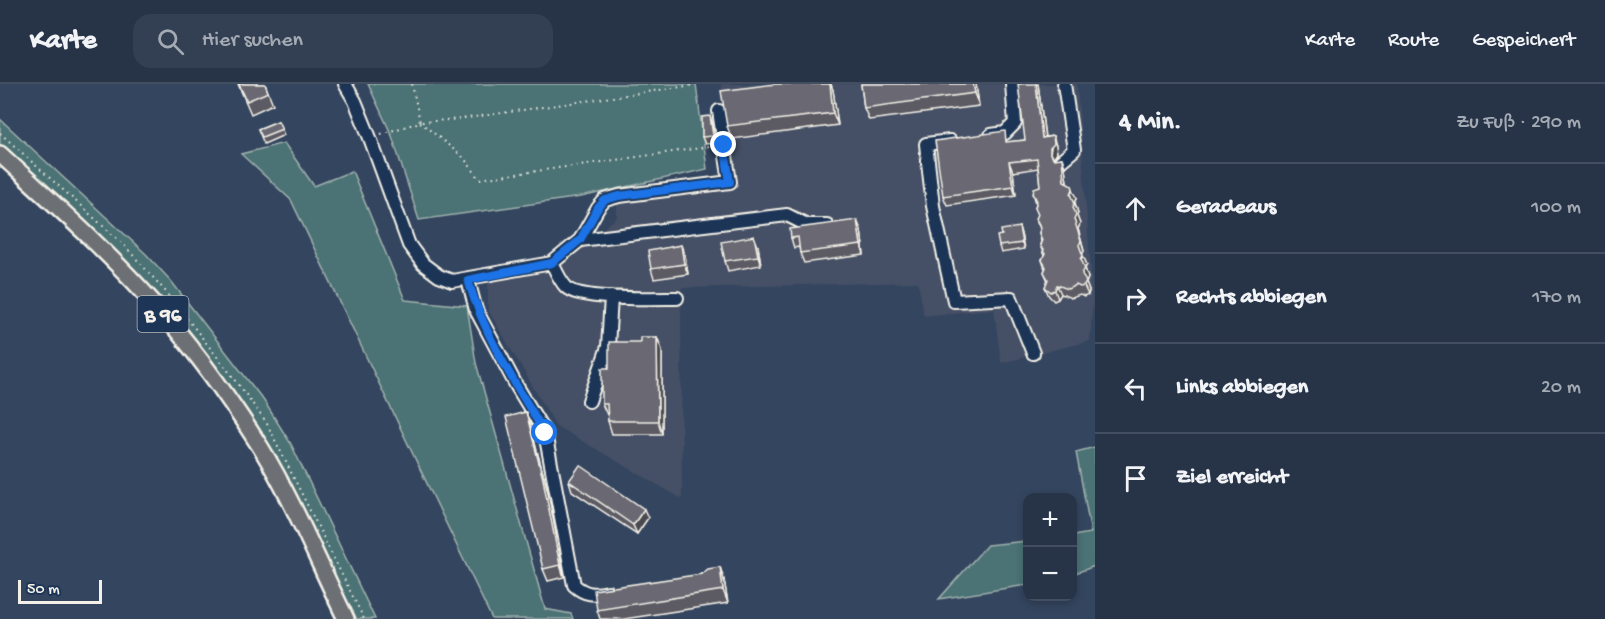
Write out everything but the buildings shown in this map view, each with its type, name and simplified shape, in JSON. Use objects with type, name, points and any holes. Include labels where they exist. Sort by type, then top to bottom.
[{"type":"main road","name":"B 96","points":[[0,154],[110,257],[151,300],[203,363],[262,450],[290,502],[346,619]]},
{"type":"street","points":[[345,84],[355,101],[370,138],[409,245],[423,264],[439,276],[452,281],[468,280],[552,263],[580,240],[605,200],[619,196],[730,182],[719,111]]},
{"type":"street","points":[[983,136],[1005,133],[1015,123],[1012,84]]},
{"type":"street","points":[[1061,161],[1074,150],[1064,84]]},
{"type":"street","points":[[960,139],[926,144],[933,206],[954,301],[1011,298],[1033,353]]},
{"type":"street","points":[[580,240],[787,215],[807,225],[827,225]]},
{"type":"street","points":[[552,263],[566,288],[576,293],[611,297],[677,298]]},
{"type":"street","points":[[468,280],[476,310],[516,385],[545,433],[574,585],[583,593],[594,595],[616,591]]},
{"type":"street","points":[[589,401],[608,347],[611,297]]},
{"type":"path","points":[[411,84],[420,122],[463,157],[480,179],[724,145]]},
{"type":"path","points":[[370,138],[420,122],[461,119],[694,85]]},
{"type":"shaded area","points":[[721,84],[1077,84],[1093,299],[1090,341],[1001,363],[994,309],[924,316],[918,282],[681,288],[682,499],[556,426],[488,310],[488,280],[541,272],[566,260],[617,217],[617,201],[734,185]]},
{"type":"green space","points":[[368,84],[696,84],[707,169],[581,197],[419,220],[392,136]]},
{"type":"green space","points":[[0,119],[146,254],[171,281],[264,401],[291,444],[375,619],[357,619],[272,453],[244,407],[204,354],[121,258],[0,147]]},
{"type":"green space","points":[[284,143],[314,186],[352,171],[405,300],[467,306],[476,363],[545,609],[571,614],[573,619],[492,619],[291,200],[241,154]]},
{"type":"green space","points":[[1095,447],[1095,566],[1077,573],[1077,535],[1091,533],[1076,452]]},
{"type":"green space","points":[[1023,541],[1023,586],[939,599],[987,545]]},
{"type":"route","points":[[545,433],[516,385],[476,310],[468,280],[552,263],[580,240],[605,200],[619,196],[730,182],[724,145]]}]
